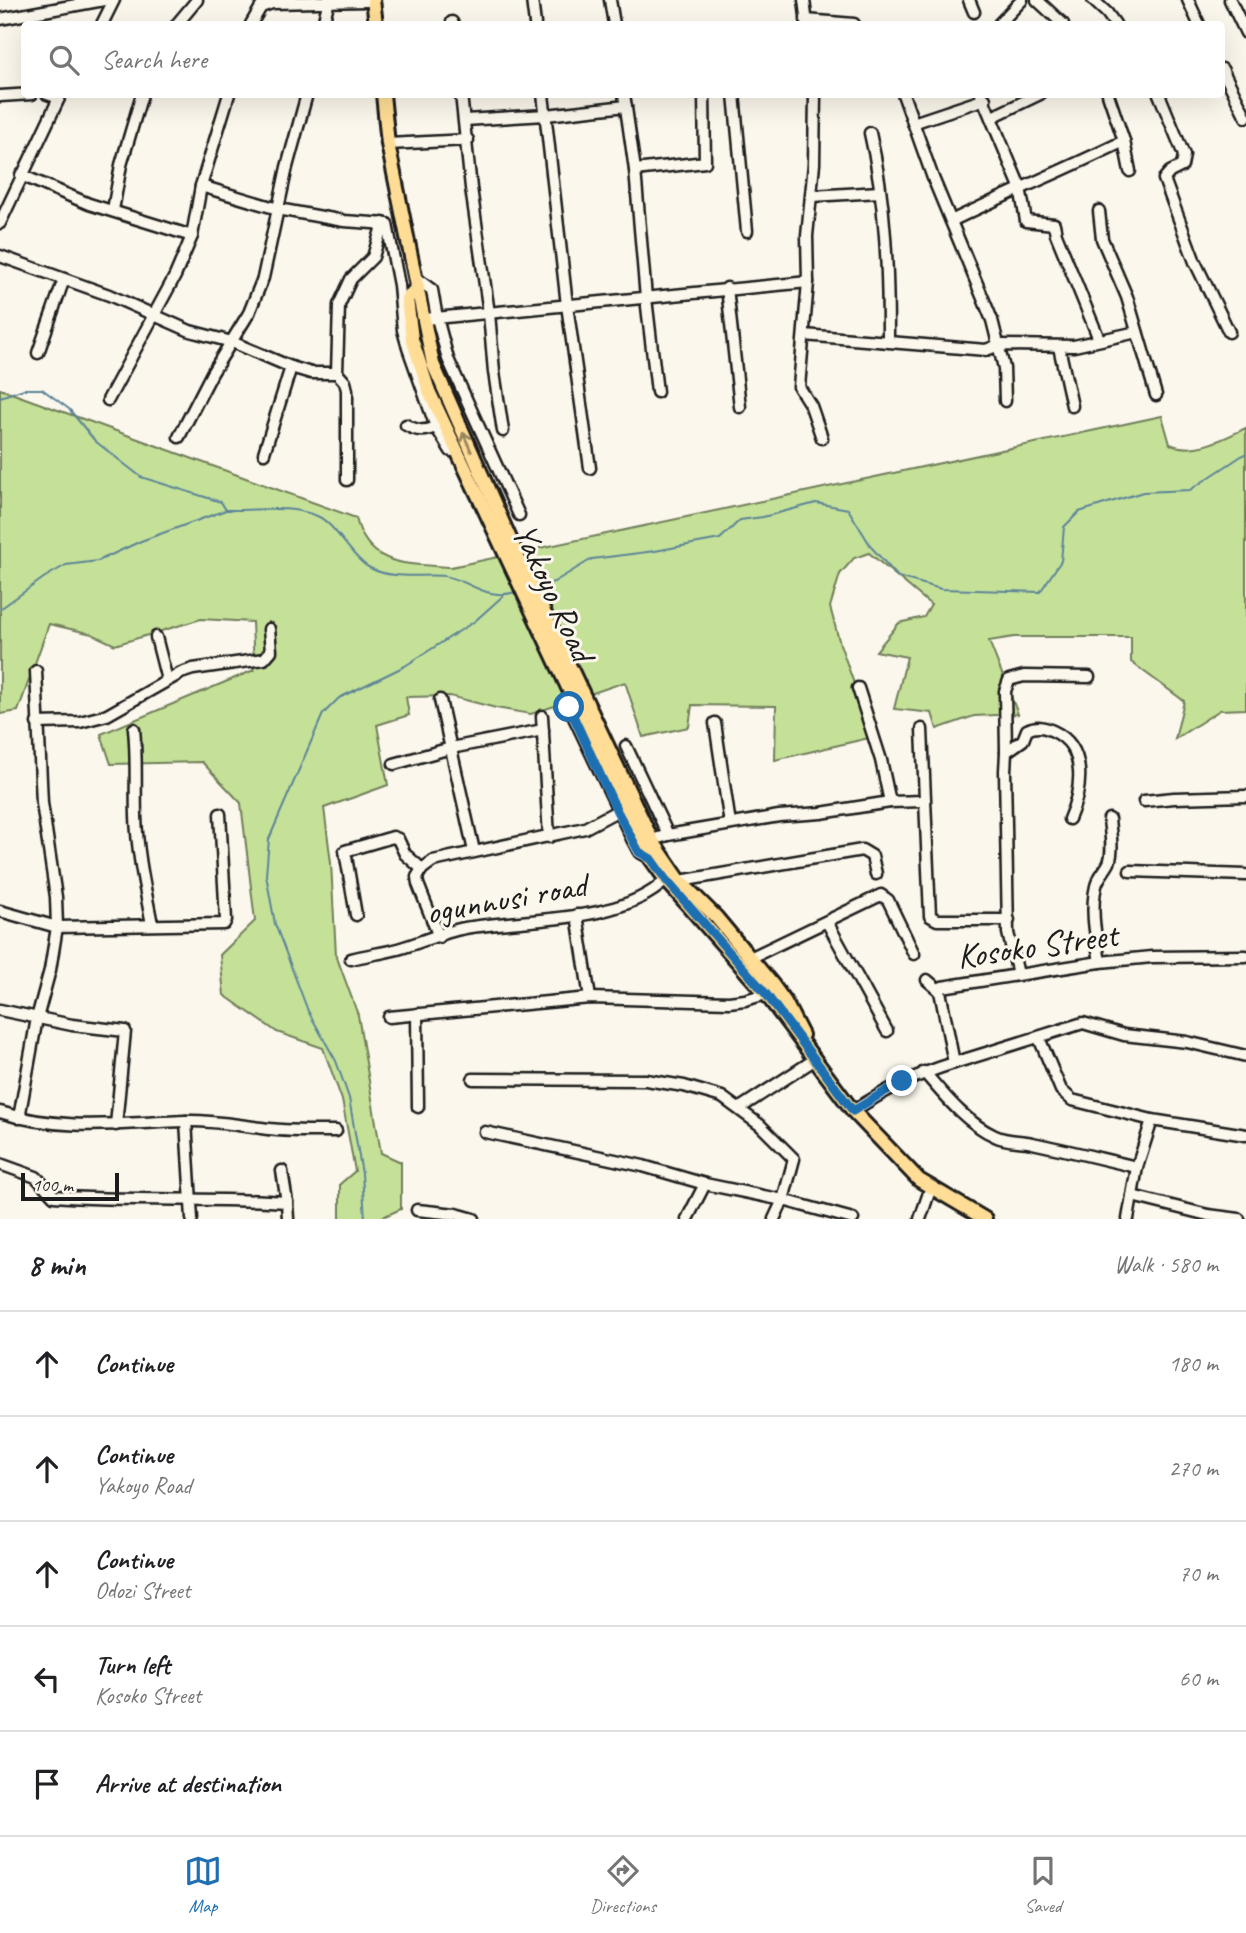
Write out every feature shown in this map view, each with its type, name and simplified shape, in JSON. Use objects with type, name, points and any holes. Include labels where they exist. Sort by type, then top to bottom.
[{"type":"main road","points":[[370,1],[375,21]]},
{"type":"main road","points":[[383,98],[388,144],[417,282],[431,318],[433,364],[614,772],[652,840],[680,881],[716,916],[785,1002],[814,1060],[853,1111],[919,1180],[985,1219]]},
{"type":"main road","name":"Yakoyo Road","points":[[417,282],[407,299],[412,339],[429,391],[614,772],[651,859],[666,880],[766,994],[814,1060]]},
{"type":"street","points":[[0,19],[104,0]]},
{"type":"street","points":[[104,21],[114,0]]},
{"type":"street","points":[[180,21],[197,0]]},
{"type":"street","points":[[532,0],[535,21]]},
{"type":"street","points":[[610,0],[614,21]]},
{"type":"street","points":[[804,0],[807,21]]},
{"type":"street","points":[[969,0],[974,12]]},
{"type":"street","points":[[1002,21],[1022,0]]},
{"type":"street","points":[[1037,0],[1060,21]]},
{"type":"street","points":[[1093,0],[1113,21]]},
{"type":"street","points":[[1188,0],[1198,21]]},
{"type":"street","points":[[1230,0],[1246,33]]},
{"type":"street","points":[[253,21],[261,7],[272,3],[328,4],[370,1]]},
{"type":"street","points":[[324,21],[328,4]]},
{"type":"street","points":[[1225,75],[1246,117]]},
{"type":"street","points":[[0,96],[21,95]]},
{"type":"street","points":[[0,223],[59,98]]},
{"type":"street","points":[[113,210],[121,165],[141,98]]},
{"type":"street","points":[[108,400],[156,314],[192,236],[201,186],[228,98]]},
{"type":"street","points":[[179,438],[212,373],[249,313],[263,278],[306,98]]},
{"type":"street","points":[[462,98],[503,431]]},
{"type":"street","points":[[543,98],[567,305],[590,468]]},
{"type":"street","points":[[625,98],[635,170],[657,392]]},
{"type":"street","points":[[635,170],[705,162],[704,98]]},
{"type":"street","points":[[734,98],[747,230]]},
{"type":"street","points":[[815,98],[812,197],[807,236],[808,282],[799,387],[811,406],[822,438]]},
{"type":"street","points":[[904,98],[951,221],[975,274],[999,345],[1004,368],[1005,401]]},
{"type":"street","points":[[913,122],[980,98]]},
{"type":"street","points":[[983,98],[1020,187],[1026,221],[1054,224],[1099,339]]},
{"type":"street","points":[[992,117],[1032,98]]},
{"type":"street","points":[[1109,98],[1124,141],[1130,171]]},
{"type":"street","points":[[1161,98],[1184,155],[1182,166],[1170,172],[1164,179],[1195,262],[1230,332]]},
{"type":"street","points":[[465,120],[545,116],[626,106]]},
{"type":"street","points":[[870,133],[880,192],[888,273],[888,341]]},
{"type":"street","points":[[388,144],[468,140]]},
{"type":"street","points":[[951,221],[1124,141]]},
{"type":"street","points":[[21,175],[89,204],[192,236]]},
{"type":"street","points":[[201,186],[278,209],[344,221],[388,225],[408,348],[436,427],[451,451]]},
{"type":"street","points":[[812,197],[880,192]]},
{"type":"street","points":[[1099,211],[1102,239],[1127,297],[1156,395]]},
{"type":"street","points":[[347,480],[347,390],[345,382],[337,373],[339,304],[351,279],[373,257],[383,223]]},
{"type":"street","points":[[0,257],[156,314],[190,331],[232,342],[291,367],[311,373],[337,373]]},
{"type":"street","points":[[38,354],[64,279]]},
{"type":"street","points":[[519,515],[431,318],[808,282]]},
{"type":"street","points":[[727,288],[740,407]]},
{"type":"street","points":[[804,335],[986,349],[999,345],[1059,347],[1137,332]]},
{"type":"street","points":[[1059,347],[1072,405]]},
{"type":"street","points":[[264,453],[291,367]]},
{"type":"street","points":[[406,425],[416,431],[436,427]]},
{"type":"street","points":[[37,723],[89,720],[107,715],[167,680],[193,669],[264,659],[271,651],[269,629]]},
{"type":"street","points":[[156,637],[167,680]]},
{"type":"street","points":[[19,1118],[57,927],[56,897],[42,803],[36,671]]},
{"type":"street","points":[[1018,974],[1009,937],[1005,691],[1009,680],[1024,676],[1088,677]]},
{"type":"street","points":[[858,688],[881,760],[890,802]]},
{"type":"street","points":[[440,700],[474,852]]},
{"type":"street","points":[[569,707],[639,852],[651,859]]},
{"type":"street","points":[[542,716],[548,836]]},
{"type":"street","points":[[715,723],[730,824]]},
{"type":"street","points":[[1006,752],[1023,740],[1027,730],[1033,727],[1042,727],[1069,741],[1077,752],[1079,762],[1077,794],[1069,818]]},
{"type":"street","points":[[134,729],[137,760],[136,816],[142,874],[152,924]]},
{"type":"street","points":[[922,729],[930,916],[937,920],[1009,920]]},
{"type":"street","points":[[394,764],[451,748],[543,730]]},
{"type":"street","points":[[626,747],[668,835]]},
{"type":"street","points":[[1144,802],[1246,796]]},
{"type":"street","points":[[652,840],[730,824],[890,802],[924,802]]},
{"type":"street","points":[[439,937],[417,877],[422,869],[433,861],[585,828],[617,811]]},
{"type":"street","points":[[0,911],[57,927],[224,924],[226,920],[220,814]]},
{"type":"street","points":[[1100,962],[1093,900],[1096,883],[1111,856],[1109,819]]},
{"type":"street","points":[[356,915],[345,852],[393,836],[398,839],[405,854],[422,869]]},
{"type":"street","points":[[680,881],[862,850],[872,856],[876,874]]},
{"type":"street","points":[[1130,871],[1246,875]]},
{"type":"street","name":"ogunnusi road","points":[[351,959],[398,949],[464,928],[577,915],[617,905],[646,895],[666,880]]},
{"type":"street","points":[[750,958],[876,896],[885,897],[914,954]]},
{"type":"street","points":[[577,915],[590,998]]},
{"type":"street","points":[[827,922],[887,1031]]},
{"type":"street","name":"Kosoko Street","points":[[954,1063],[940,991],[943,986],[1100,962],[1153,957],[1246,956]]},
{"type":"street","points":[[927,980],[940,991]]},
{"type":"street","points":[[389,1017],[590,998],[729,1002],[766,994]]},
{"type":"street","points":[[0,1010],[125,1031],[116,1125]]},
{"type":"street","points":[[417,1014],[418,1107]]},
{"type":"street","points":[[853,1111],[889,1087],[924,1072],[1083,1023],[1124,1035],[1187,1042],[1246,1056]]},
{"type":"street","points":[[1039,1038],[1061,1090],[1072,1100],[1152,1119],[1246,1135]]},
{"type":"street","points":[[740,1108],[814,1060]]},
{"type":"street","points":[[924,1072],[953,1105],[996,1137],[1137,1167]]},
{"type":"street","points":[[473,1079],[646,1080],[684,1086],[722,1097],[740,1108],[794,1159],[783,1200],[774,1219]]},
{"type":"street","points":[[0,1112],[50,1123],[116,1125],[217,1121],[278,1130],[336,1131]]},
{"type":"street","points":[[1128,1219],[1137,1167],[1152,1119]]},
{"type":"street","points":[[186,1121],[192,1219]]},
{"type":"street","points":[[485,1132],[643,1166],[705,1184],[783,1200],[853,1219]]},
{"type":"street","points":[[0,1164],[36,1177],[54,1196],[287,1202]]},
{"type":"street","points":[[282,1171],[288,1219]]},
{"type":"street","points":[[687,1219],[705,1184]]},
{"type":"street","points":[[920,1219],[931,1187]]},
{"type":"street","points":[[1132,1196],[1208,1215],[1239,1219]]},
{"type":"street","points":[[416,1210],[456,1214],[474,1219]]},
{"type":"green space","points":[[0,389],[356,518],[370,546],[380,555],[392,560],[451,567],[1162,416],[1170,444],[1179,447],[1199,447],[1246,428],[1246,709],[1220,710],[1175,739],[1184,701],[1131,662],[1131,637],[1014,637],[989,641],[1018,714],[974,716],[937,729],[932,713],[894,709],[907,657],[876,651],[899,623],[924,617],[931,605],[869,553],[854,558],[840,574],[830,607],[840,644],[873,737],[775,760],[776,706],[692,705],[689,727],[643,737],[625,682],[531,714],[450,696],[406,697],[409,715],[377,725],[388,785],[324,808],[331,863],[336,955],[358,1015],[381,1153],[401,1162],[401,1209],[378,1219],[340,1219],[340,1184],[355,1171],[342,1100],[323,1048],[277,1032],[224,995],[220,955],[255,921],[241,803],[202,762],[111,764],[101,734],[254,670],[252,622],[201,619],[115,645],[92,634],[49,624],[18,711],[0,714]]},
{"type":"waterway","points":[[0,397],[24,389],[42,389],[69,409],[95,441],[141,477],[221,502],[226,510],[283,509],[317,516],[330,526],[363,563],[379,572],[444,576],[486,592],[516,592]]},
{"type":"waterway","points":[[538,586],[554,582],[592,559],[720,539],[740,520],[816,503],[848,509],[872,548],[898,577],[941,589],[1040,592],[1061,561],[1064,527],[1079,512],[1143,492],[1190,490],[1246,453]]},
{"type":"waterway","points":[[0,609],[66,565],[98,561],[141,541],[226,510]]},
{"type":"waterway","points":[[365,1219],[362,1174],[349,1098],[336,1061],[308,1011],[275,924],[266,875],[269,839],[323,714],[339,698],[405,666],[475,621],[504,595]]},
{"type":"route","points":[[569,707],[639,852],[651,859],[666,880],[766,994],[853,1111],[902,1081]]}]
